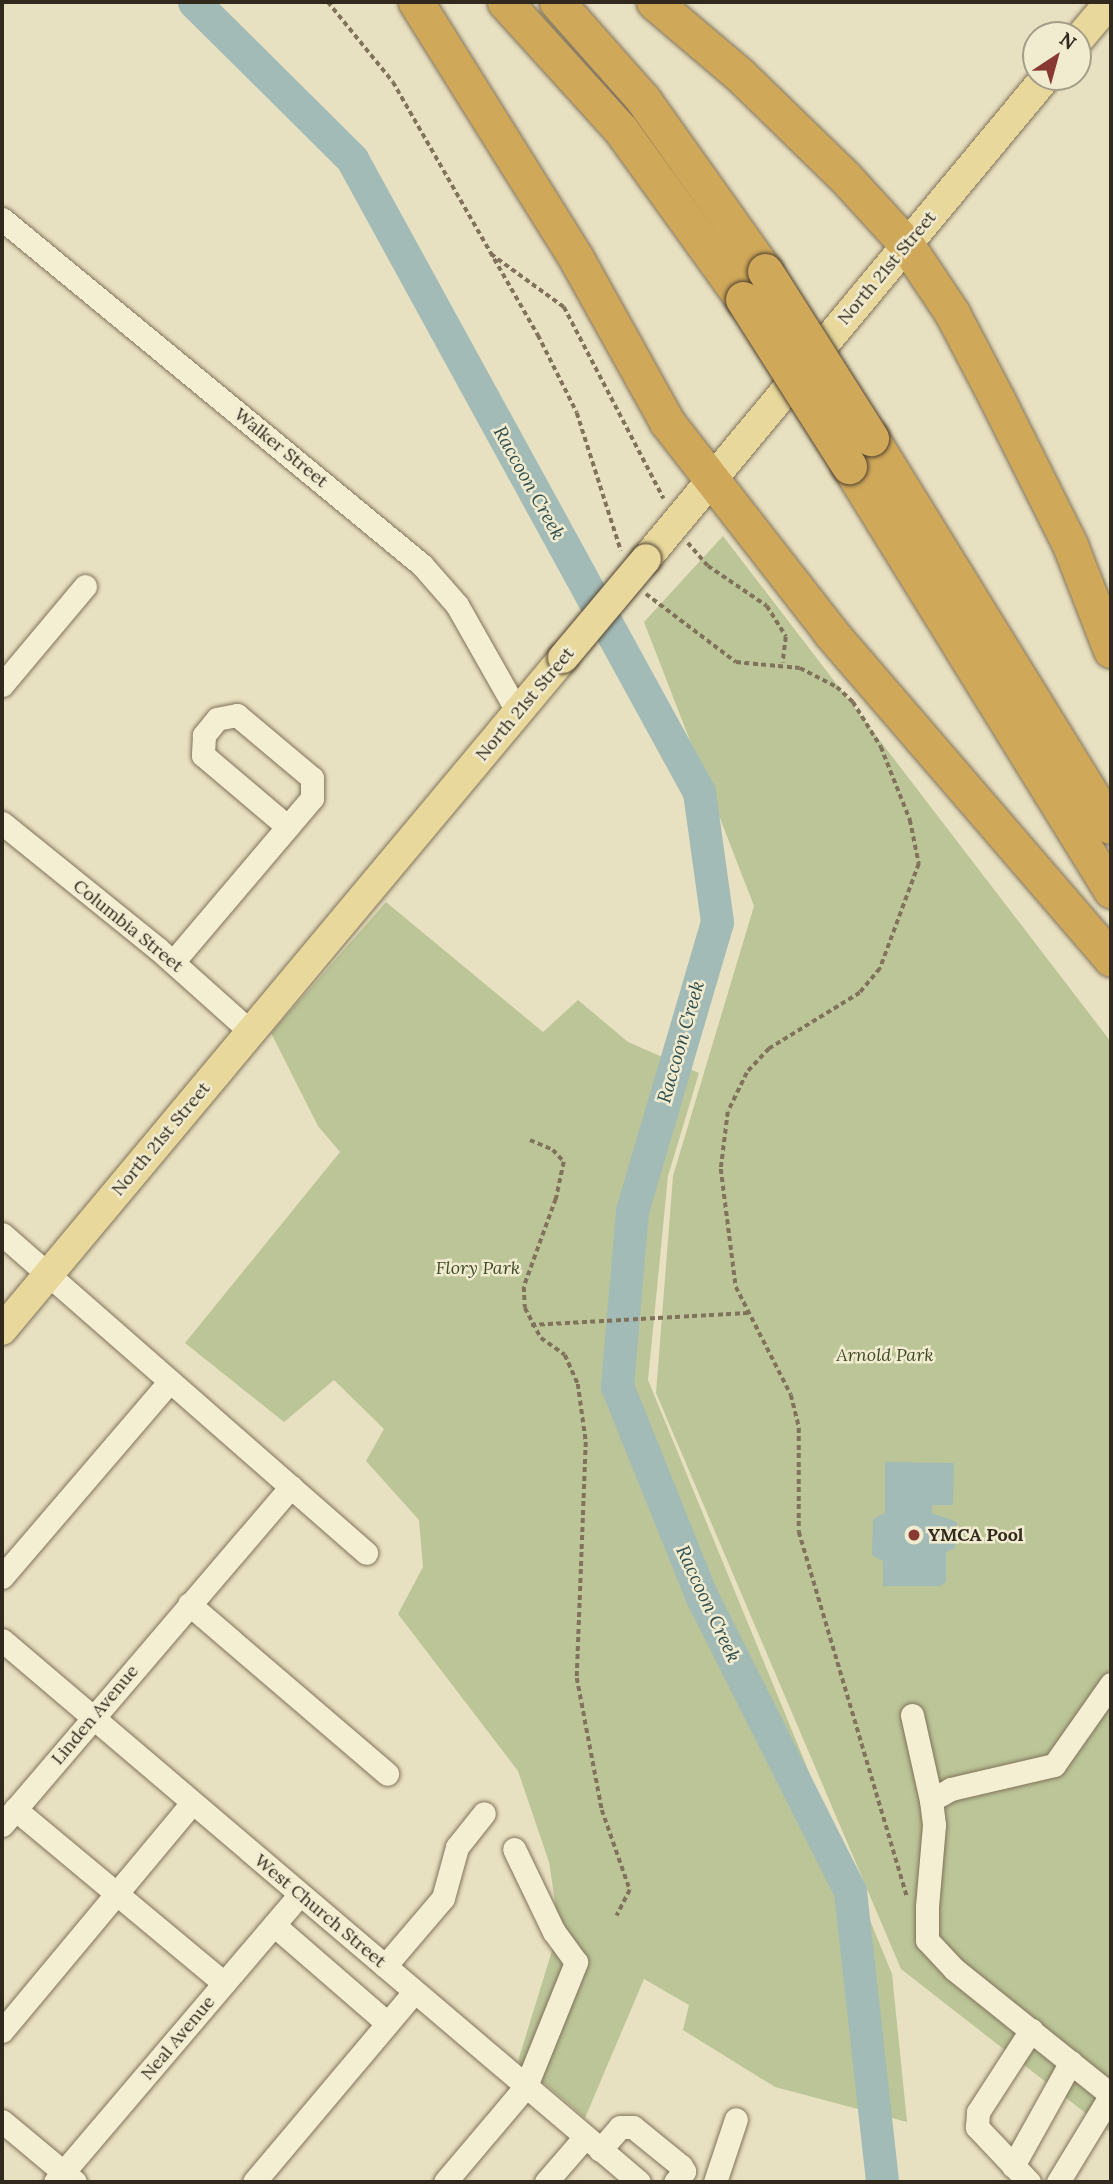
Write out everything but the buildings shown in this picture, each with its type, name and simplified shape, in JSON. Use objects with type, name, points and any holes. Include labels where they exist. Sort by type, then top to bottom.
[{"type":"highway","points":[[416,2],[577,260],[667,422],[710,481],[831,633],[1111,959]]},
{"type":"highway","points":[[505,2],[621,130],[743,299],[1111,891]]},
{"type":"highway","points":[[557,2],[650,108],[765,271],[1111,826]]},
{"type":"highway","points":[[654,2],[740,75],[906,244],[951,313],[998,401],[1070,545],[1111,650]]},
{"type":"main road","points":[[1092,27],[1107,13]]},
{"type":"main road","name":"North 21st Street","points":[[2,1330],[563,658],[634,556],[674,525],[1034,91]]},
{"type":"street","name":"Walker Street","points":[[2,219],[422,565],[457,605],[518,713]]},
{"type":"street","points":[[2,685],[85,586]]},
{"type":"street","points":[[173,962],[288,827],[312,798],[312,778],[237,715],[217,719],[204,734],[203,755],[288,827]]},
{"type":"street","name":"Columbia Street","points":[[2,823],[173,962],[251,1032]]},
{"type":"street","points":[[2,1234],[366,1553]]},
{"type":"street","points":[[2,1577],[170,1381]]},
{"type":"street","name":"Linden Avenue","points":[[9,1817],[290,1487]]},
{"type":"street","points":[[189,1604],[387,1774]]},
{"type":"street","name":"West Church Street","points":[[2,1640],[639,2182]]},
{"type":"street","points":[[931,1800],[951,1789],[1054,1765],[1111,1684]]},
{"type":"street","points":[[912,1715],[934,1825],[927,1940],[954,1969],[1111,2095],[1058,2182]]},
{"type":"street","points":[[2,2031],[192,1803]]},
{"type":"street","points":[[385,1966],[443,1898],[457,1847],[484,1813]]},
{"type":"street","points":[[9,1817],[117,1894],[225,1983]]},
{"type":"street","points":[[445,2182],[526,2086],[576,1962],[554,1932],[514,1849]]},
{"type":"street","name":"Neal Avenue","points":[[65,2179],[300,1894]]},
{"type":"street","points":[[274,1925],[387,2023]]},
{"type":"street","points":[[254,2182],[414,1992]]},
{"type":"street","points":[[1031,2030],[978,2112],[977,2127],[1021,2174],[1071,2062]]},
{"type":"street","points":[[715,2182],[736,2119]]},
{"type":"street","points":[[2,2121],[65,2179]]},
{"type":"street","points":[[546,2182],[592,2143],[620,2127],[634,2127],[681,2166],[684,2171],[676,2182]]},
{"type":"path","points":[[328,2],[393,82],[490,253],[577,413],[634,556]]},
{"type":"path","points":[[490,253],[564,307],[617,403],[674,525],[708,566],[776,617],[786,637],[783,663]]},
{"type":"path","points":[[642,588],[649,600],[736,662],[783,663],[837,687],[868,721],[910,820],[919,864],[880,969],[860,993],[769,1049],[747,1073],[727,1112],[721,1169],[736,1287],[791,1395],[799,1428],[799,1532],[910,1906],[927,1940]]},
{"type":"path","points":[[530,1140],[553,1150],[564,1162],[556,1199],[524,1287],[531,1325],[565,1355],[578,1384],[586,1442],[578,1678],[601,1810],[630,1890],[617,1916]]},
{"type":"path","points":[[531,1325],[547,1321],[749,1313]]},
{"type":"green space","name":"Arnold Park","points":[[723,536],[1111,1042],[1111,2133],[901,1969],[656,1393],[673,1176],[754,906],[644,622]]},
{"type":"green space","name":"Flory Park","points":[[386,902],[543,1032],[578,1000],[628,1042],[699,1073],[668,1176],[648,1380],[892,1974],[907,2122],[775,2087],[683,2030],[689,2005],[644,1979],[585,2118],[518,2061],[559,1928],[549,1862],[518,1771],[398,1614],[423,1567],[419,1520],[366,1461],[384,1429],[334,1380],[284,1422],[185,1343],[340,1152],[318,1126],[271,1033]]},
{"type":"water","name":"YMCA Pool","points":[[885,1462],[954,1463],[953,1505],[932,1505],[932,1513],[957,1522],[955,1548],[946,1552],[946,1582],[941,1586],[883,1586],[883,1561],[872,1555],[873,1519],[885,1513]]},
{"type":"waterway","name":"Raccoon Creek","points":[[194,2],[352,159],[699,792],[717,922],[632,1211],[617,1386],[702,1597],[850,1891],[882,2182]]},
{"type":"place","name":"YMCA Pool","points":[[914,1535]]}]
